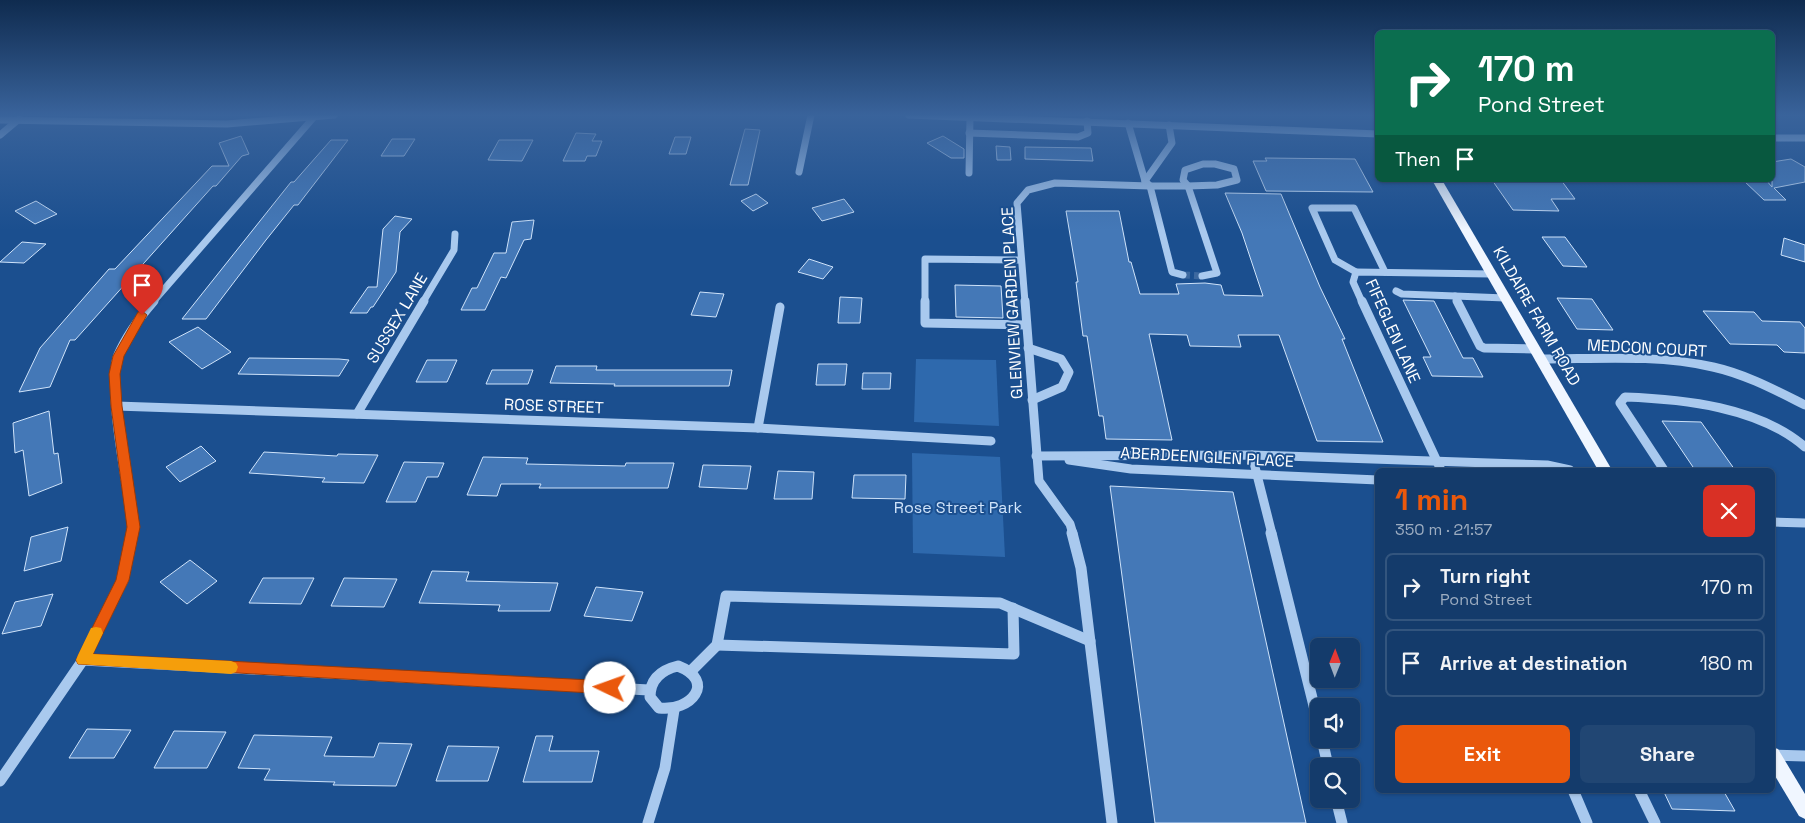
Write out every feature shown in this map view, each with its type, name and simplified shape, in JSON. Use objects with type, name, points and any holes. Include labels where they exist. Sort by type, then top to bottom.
[{"type":"main road","name":"KILDAIRE FARM ROAD","points":[[1438,182],[1604,468]]},
{"type":"main road","points":[[1775,760],[1805,810]]},
{"type":"street","points":[[0,781],[83,660],[123,580],[133,527],[116,406],[115,374],[118,356],[142,315],[282,153]]},
{"type":"street","points":[[800,172],[804,153]]},
{"type":"street","points":[[969,153],[969,173]]},
{"type":"street","points":[[1138,153],[1172,272],[1183,275]]},
{"type":"street","points":[[1147,183],[1165,153]]},
{"type":"street","points":[[1147,183],[1188,185],[1228,184],[1237,180],[1234,169],[1223,164],[1195,164],[1184,170],[1183,180],[1188,185],[1217,273],[1202,276]]},
{"type":"street","name":"GLENVIEW GARDEN PLACE","points":[[1112,823],[1081,568],[1070,524],[1039,481],[1017,203],[1028,190],[1055,183],[1147,183]]},
{"type":"street","points":[[1356,272],[1335,260],[1312,208],[1354,208],[1385,272]]},
{"type":"street","name":"SUSSEX LANE","points":[[357,414],[454,250],[455,234]]},
{"type":"street","points":[[1021,260],[925,259],[925,323],[1026,325]]},
{"type":"street","name":"FIFEGLEN LANE","points":[[1439,466],[1353,282],[1356,272],[1492,274]]},
{"type":"street","points":[[1399,292],[1505,298]]},
{"type":"street","name":"MEDCON COURT","points":[[1454,296],[1480,346],[1484,348],[1537,354],[1704,366],[1760,383],[1805,405]]},
{"type":"street","points":[[758,428],[780,307]]},
{"type":"street","points":[[1028,348],[1061,359],[1069,372],[1062,387],[1032,400]]},
{"type":"street","points":[[1663,468],[1620,403],[1626,397],[1665,398],[1703,404],[1773,426],[1801,442],[1805,447]]},
{"type":"street","name":"ROSE STREET","points":[[116,406],[758,428],[991,441]]},
{"type":"street","points":[[1252,455],[1312,698]]},
{"type":"street","points":[[1036,456],[1252,455],[1439,466],[1548,466],[1559,468]]},
{"type":"street","name":"ABERDEEN GLEN PLACE","points":[[1036,456],[1131,469],[1375,480]]},
{"type":"street","points":[[1775,522],[1805,523]]},
{"type":"street","points":[[691,671],[718,645],[726,596],[1000,603],[1090,641]]},
{"type":"street","points":[[718,645],[1014,654],[1013,608]]},
{"type":"street","points":[[83,660],[649,690]]},
{"type":"street","points":[[678,666],[691,671],[697,682],[694,697],[689,703],[674,710],[659,708],[653,703],[649,690],[651,682],[662,670],[678,666]]},
{"type":"street","points":[[648,823],[660,792],[671,748],[674,710]]},
{"type":"street","points":[[1775,755],[1805,756]]},
{"type":"street","points":[[1574,793],[1587,823]]},
{"type":"street","points":[[1640,793],[1655,823]]},
{"type":"street","points":[[1338,808],[1342,823]]},
{"type":"green space","points":[[916,359],[996,360],[999,426],[914,422]]},
{"type":"green space","name":"Rose Street Park","points":[[912,453],[1000,457],[1005,557],[913,553]]},
{"type":"building","points":[[224,153],[249,153],[242,156],[216,186],[213,186],[75,340],[70,340],[50,387],[19,392],[40,348],[109,269],[115,269],[212,166],[229,166]]},
{"type":"building","points":[[319,153],[338,153],[298,205],[294,205],[266,240],[206,319],[182,319],[291,182],[294,182]]},
{"type":"building","points":[[383,153],[406,153],[404,156],[381,156]]},
{"type":"building","points":[[492,153],[526,153],[522,161],[488,160]]},
{"type":"building","points":[[567,153],[597,153],[596,156],[587,156],[585,161],[563,161]]},
{"type":"building","points":[[738,153],[755,153],[748,185],[730,185]]},
{"type":"building","points":[[944,153],[964,153],[964,158],[951,158]]},
{"type":"building","points":[[997,153],[1010,153],[1011,160],[997,160]]},
{"type":"building","points":[[1025,153],[1092,153],[1093,161],[1025,159]]},
{"type":"building","points":[[1265,158],[1355,159],[1373,192],[1266,191],[1253,161],[1267,161]]},
{"type":"building","points":[[1791,159],[1805,167],[1805,182],[1774,188],[1786,200],[1764,200],[1745,182],[1768,182],[1772,187],[1772,182],[1775,182],[1775,162]]},
{"type":"building","points":[[1493,182],[1562,182],[1575,199],[1551,199],[1559,211],[1513,210]]},
{"type":"building","points":[[1225,193],[1281,194],[1320,287],[1345,339],[1342,339],[1383,442],[1317,441],[1279,335],[1238,335],[1241,347],[1190,346],[1187,335],[1149,334],[1172,440],[1106,439],[1103,416],[1099,416],[1087,336],[1083,336],[1076,282],[1078,282],[1066,211],[1119,211],[1129,262],[1131,262],[1140,294],[1179,294],[1176,284],[1205,283],[1221,285],[1224,295],[1263,296],[1242,233]]},
{"type":"building","points":[[756,194],[768,203],[753,211],[741,201]]},
{"type":"building","points":[[844,199],[854,212],[822,221],[812,208]]},
{"type":"building","points":[[36,201],[57,214],[35,224],[15,211]]},
{"type":"building","points":[[395,216],[412,219],[400,232],[396,272],[367,313],[350,313],[368,287],[377,287],[383,229]]},
{"type":"building","points":[[534,220],[531,239],[524,240],[506,278],[501,277],[485,310],[461,310],[472,288],[477,288],[494,253],[506,253],[512,222]]},
{"type":"building","points":[[1542,237],[1565,237],[1587,267],[1563,266]]},
{"type":"building","points":[[1784,238],[1805,245],[1805,262],[1781,255]]},
{"type":"building","points":[[22,242],[46,244],[24,263],[0,262]]},
{"type":"building","points":[[809,259],[833,267],[823,279],[798,272]]},
{"type":"building","points":[[955,285],[1001,286],[1003,318],[956,317]]},
{"type":"building","points":[[700,292],[724,294],[716,317],[691,315]]},
{"type":"building","points":[[840,297],[862,298],[860,323],[838,323]]},
{"type":"building","points":[[1557,298],[1592,299],[1613,330],[1577,329]]},
{"type":"building","points":[[1403,300],[1434,301],[1463,358],[1473,358],[1483,377],[1432,376],[1423,357],[1431,357]]},
{"type":"building","points":[[1703,311],[1754,312],[1762,321],[1800,322],[1805,328],[1805,353],[1784,352],[1777,345],[1730,344]]},
{"type":"building","points":[[198,327],[231,352],[202,369],[169,342]]},
{"type":"building","points":[[249,358],[349,360],[339,376],[238,374]]},
{"type":"building","points":[[427,360],[457,360],[447,382],[416,382]]},
{"type":"building","points":[[818,364],[847,364],[845,385],[816,385]]},
{"type":"building","points":[[556,366],[597,366],[596,370],[732,370],[729,386],[614,386],[615,384],[550,383]]},
{"type":"building","points":[[492,370],[533,370],[528,384],[486,384]]},
{"type":"building","points":[[863,373],[891,373],[890,389],[862,389]]},
{"type":"building","points":[[49,411],[54,454],[58,453],[62,483],[29,496],[23,450],[15,453],[13,423]]},
{"type":"building","points":[[1662,421],[1701,422],[1734,468],[1694,468]]},
{"type":"building","points":[[201,446],[216,461],[180,482],[166,467]]},
{"type":"building","points":[[264,452],[337,456],[338,454],[378,455],[364,483],[322,482],[325,478],[249,473]]},
{"type":"building","points":[[483,457],[528,458],[526,464],[625,466],[626,463],[674,463],[668,488],[539,488],[541,484],[501,484],[497,496],[467,495]]},
{"type":"building","points":[[404,462],[444,463],[438,477],[427,477],[416,502],[386,502]]},
{"type":"building","points":[[703,465],[751,466],[747,489],[699,487]]},
{"type":"building","points":[[778,471],[814,472],[812,499],[774,499]]},
{"type":"building","points":[[854,475],[906,475],[905,499],[852,498]]},
{"type":"building","points":[[1110,486],[1233,492],[1306,823],[1155,823]]},
{"type":"building","points":[[68,527],[61,561],[24,571],[31,537]]},
{"type":"building","points":[[190,560],[217,581],[187,604],[160,582]]},
{"type":"building","points":[[432,571],[469,572],[466,581],[558,583],[550,611],[498,611],[500,605],[419,603]]},
{"type":"building","points":[[263,578],[314,578],[301,604],[249,603]]},
{"type":"building","points":[[344,578],[397,579],[384,607],[331,606]]},
{"type":"building","points":[[596,587],[643,592],[632,621],[584,616]]},
{"type":"building","points":[[53,594],[41,626],[2,634],[15,602]]},
{"type":"building","points":[[87,729],[131,730],[114,758],[69,758]]},
{"type":"building","points":[[174,731],[226,732],[207,768],[154,768]]},
{"type":"building","points":[[254,735],[332,737],[324,756],[374,757],[379,743],[412,744],[396,786],[333,785],[335,782],[264,780],[270,769],[238,768]]},
{"type":"building","points":[[536,736],[553,736],[549,751],[599,751],[592,782],[523,782]]},
{"type":"building","points":[[448,746],[499,747],[488,781],[436,781]]},
{"type":"building","points":[[1664,793],[1725,793],[1735,811],[1672,809]]},
{"type":"tunnel","points":[[1183,275],[1202,276]]},
{"type":"slow traffic","points":[[96,633],[83,660],[231,667]]},
{"type":"route","points":[[142,315],[129,334],[118,356],[115,374],[116,406],[133,527],[123,580],[83,660],[610,688]]}]
